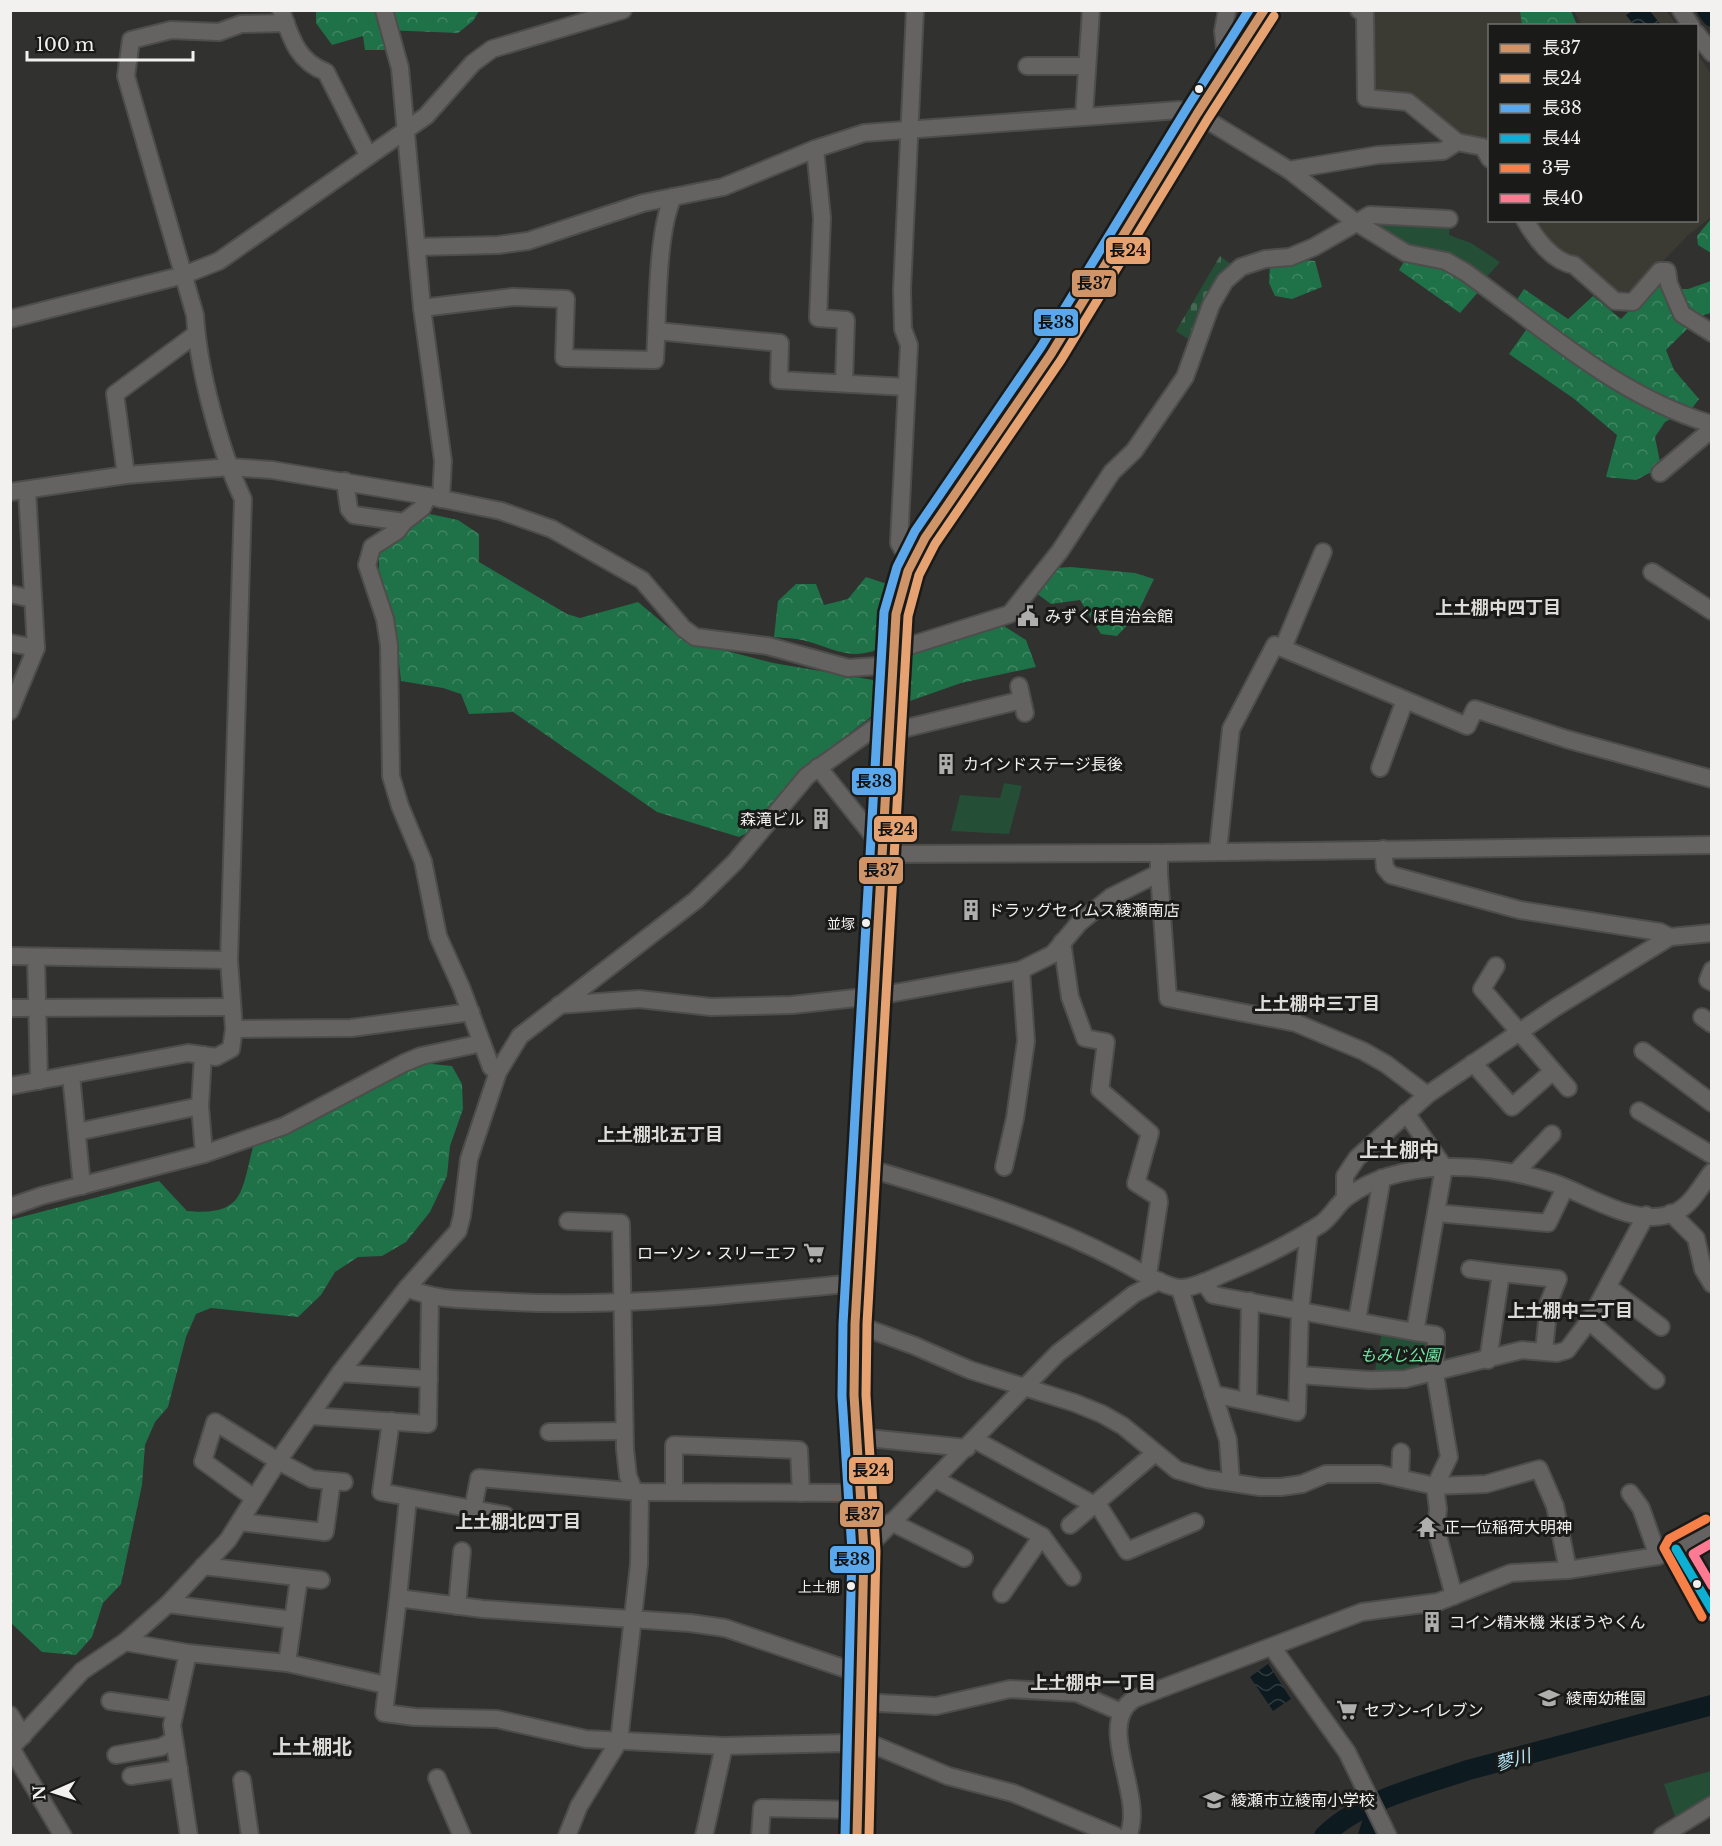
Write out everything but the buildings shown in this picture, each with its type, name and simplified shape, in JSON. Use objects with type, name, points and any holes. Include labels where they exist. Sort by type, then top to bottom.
[{"type":"street","points":[[384,10],[400,68],[422,308],[443,461],[435,498],[404,522],[397,531],[372,547],[367,565],[385,619],[389,645],[392,681],[389,764],[400,806],[423,861],[438,936],[471,1012],[491,1067],[498,1072]]},
{"type":"street","points":[[10,320],[184,275],[219,261],[426,116],[473,63],[492,49],[623,10]]},
{"type":"street","points":[[911,564],[899,543],[909,345],[903,329],[902,290],[915,10]]},
{"type":"street","points":[[1084,116],[1091,11],[1086,10]]},
{"type":"street","points":[[1227,10],[1223,31],[1227,66]]},
{"type":"street","points":[[857,1836],[864,1551],[854,1377],[855,1324],[896,614],[911,564],[925,538],[1052,354],[1197,114],[1264,10]]},
{"type":"street","points":[[1359,10],[1365,14],[1366,98],[1408,102],[1457,142],[1482,147],[1488,156]]},
{"type":"street","points":[[1681,10],[1690,24]]},
{"type":"street","points":[[10,1086],[188,1053],[216,1057],[225,1055],[231,1049],[234,1029],[228,960],[243,499],[230,467],[199,355],[195,315],[130,97],[126,76],[131,40],[171,30],[219,32],[241,24],[283,17],[303,59],[310,66],[326,72],[368,155]]},
{"type":"street","points":[[1698,35],[1712,52]]},
{"type":"street","points":[[1027,66],[1088,66]]},
{"type":"street","points":[[417,247],[528,241],[643,203],[723,187],[816,149],[864,133],[1179,110],[1197,114],[1289,170],[1354,221],[1406,253],[1446,261],[1621,384],[1665,408],[1711,425],[1660,473]]},
{"type":"street","points":[[1289,170],[1377,155],[1443,151],[1457,142]]},
{"type":"street","points":[[816,149],[822,218],[818,318],[846,320],[844,383]]},
{"type":"street","points":[[422,308],[513,297],[566,298],[564,358],[655,360],[663,232],[668,210],[674,197]]},
{"type":"street","points":[[12,705],[36,648],[33,599],[19,491],[126,475],[230,467],[272,470],[345,481],[435,498],[501,511],[552,529],[642,580],[683,628],[695,637],[768,646],[848,668],[893,658],[1010,614],[1060,551],[1112,472],[1134,451],[1185,377],[1210,305],[1225,281],[1241,267],[1265,260],[1290,257],[1314,247],[1354,221],[1370,214],[1449,219]]},
{"type":"street","points":[[1526,222],[1537,241],[1567,264],[1574,265],[1615,301],[1634,302],[1660,270],[1667,271],[1682,314],[1712,333]]},
{"type":"street","points":[[657,331],[780,343],[779,380],[906,387]]},
{"type":"street","points":[[126,475],[115,394],[196,334]]},
{"type":"street","points":[[345,481],[349,510],[354,515],[404,522]]},
{"type":"street","points":[[1283,648],[1323,552]]},
{"type":"street","points":[[1652,572],[1712,611]]},
{"type":"street","points":[[10,594],[33,599]]},
{"type":"street","points":[[10,643],[36,648]]},
{"type":"street","points":[[1218,851],[1232,729],[1275,645],[1467,726],[1475,710],[1566,740],[1712,779]]},
{"type":"street","points":[[63,1836],[11,1749],[82,1671],[124,1642],[168,1604],[228,1540],[278,1461],[312,1416],[340,1373],[407,1287],[458,1231],[469,1159],[498,1072],[520,1036],[696,900],[722,877],[807,776],[877,726],[890,728],[1022,699]]},
{"type":"street","points":[[1380,768],[1405,700]]},
{"type":"street","points":[[818,767],[882,848]]},
{"type":"street","points":[[882,848],[1159,853],[1712,845]]},
{"type":"street","points":[[1383,849],[1385,868],[1391,875],[1520,910],[1660,933],[1670,937]]},
{"type":"street","points":[[1159,853],[1168,998],[1296,1023],[1363,1051],[1386,1064],[1427,1095]]},
{"type":"street","points":[[558,1005],[639,999],[711,1007],[792,1005],[874,996],[1021,970],[1053,954],[1079,923],[1111,897],[1159,873]]},
{"type":"street","points":[[1345,1198],[1345,1176],[1357,1158],[1427,1095],[1519,1031],[1670,937],[1712,933]]},
{"type":"street","points":[[864,1551],[1058,1353],[1154,1278],[1159,1202],[1158,1197],[1136,1183],[1150,1133],[1100,1090],[1106,1042],[1085,1038],[1070,997],[1062,942]]},
{"type":"street","points":[[10,956],[228,960]]},
{"type":"street","points":[[36,957],[39,1081]]},
{"type":"street","points":[[1496,966],[1482,989],[1568,1088]]},
{"type":"street","points":[[1004,1167],[1015,1118],[1026,1041],[1021,970]]},
{"type":"street","points":[[1712,970],[1708,980],[1712,982]]},
{"type":"street","points":[[10,1008],[232,1006]]},
{"type":"street","points":[[234,1029],[351,1028],[471,1012]]},
{"type":"street","points":[[10,1207],[204,1154],[285,1126],[404,1063],[421,1056],[482,1043]]},
{"type":"street","points":[[1643,1051],[1712,1103]]},
{"type":"street","points":[[203,1055],[200,1106],[204,1154]]},
{"type":"street","points":[[1473,1063],[1512,1107],[1553,1071]]},
{"type":"street","points":[[71,1075],[82,1186]]},
{"type":"street","points":[[77,1132],[200,1106]]},
{"type":"street","points":[[1639,1111],[1712,1155]]},
{"type":"street","points":[[1406,1113],[1444,1167],[1415,1332]]},
{"type":"street","points":[[1515,1173],[1552,1134]]},
{"type":"street","points":[[864,1167],[980,1202],[1090,1245],[1180,1289],[1204,1282],[1309,1231],[1338,1209],[1345,1198],[1382,1178],[1416,1169],[1444,1167],[1515,1173],[1565,1188],[1612,1209],[1647,1215],[1671,1213],[1684,1206],[1712,1172]]},
{"type":"street","points":[[1357,1320],[1382,1178]]},
{"type":"street","points":[[1437,1213],[1548,1223],[1565,1188]]},
{"type":"street","points":[[1671,1213],[1696,1238],[1703,1269],[1712,1284]]},
{"type":"street","points":[[1299,1375],[1370,1380],[1405,1379],[1435,1374],[1522,1350],[1567,1350],[1589,1321],[1647,1215]]},
{"type":"street","points":[[567,1836],[579,1806],[619,1741],[634,1618],[637,1492],[628,1476],[624,1431],[624,1304],[621,1223],[568,1221]]},
{"type":"street","points":[[1213,1394],[1297,1412],[1300,1312],[1309,1231]]},
{"type":"street","points":[[1470,1269],[1558,1279],[1549,1302],[1544,1351]]},
{"type":"street","points":[[1488,1360],[1501,1273]]},
{"type":"street","points":[[1204,1282],[1213,1294],[1300,1312],[1436,1335],[1435,1374],[1449,1457],[1435,1486],[1438,1537],[1454,1596]]},
{"type":"street","points":[[407,1287],[430,1298],[544,1304],[624,1304],[857,1283]]},
{"type":"street","points":[[1608,1287],[1661,1327]]},
{"type":"street","points":[[1180,1289],[1228,1440],[1231,1482]]},
{"type":"street","points":[[312,1416],[428,1424],[430,1298]]},
{"type":"street","points":[[1248,1400],[1250,1301]]},
{"type":"street","points":[[1589,1321],[1656,1380]]},
{"type":"street","points":[[855,1324],[915,1346],[970,1370],[1075,1403],[1102,1414],[1123,1426],[1178,1470],[1231,1482],[1260,1487],[1281,1487],[1302,1484],[1326,1474],[1336,1473],[1380,1474],[1435,1486],[1486,1484],[1539,1469],[1555,1506],[1568,1570]]},
{"type":"street","points":[[340,1373],[429,1378]]},
{"type":"street","points":[[391,1421],[381,1492],[505,1515]]},
{"type":"street","points":[[240,1522],[325,1532],[338,1481],[312,1479],[215,1422],[203,1461],[254,1498]]},
{"type":"street","points":[[549,1432],[624,1431]]},
{"type":"street","points":[[858,1437],[971,1444],[1095,1505],[1127,1551],[1195,1522]]},
{"type":"street","points":[[675,1492],[674,1445],[799,1450],[801,1493]]},
{"type":"street","points":[[1400,1478],[1401,1452]]},
{"type":"street","points":[[1070,1525],[1155,1453]]},
{"type":"street","points":[[473,1509],[479,1478],[637,1492],[862,1493]]},
{"type":"street","points":[[935,1479],[1042,1536],[1072,1577]]},
{"type":"street","points":[[1630,1493],[1641,1508],[1658,1556]]},
{"type":"street","points":[[408,1498],[384,1713],[415,1718],[497,1719],[586,1739],[724,1746],[859,1743],[874,1745],[948,1776],[1013,1793],[1116,1836]]},
{"type":"street","points":[[891,1522],[964,1558]]},
{"type":"street","points":[[1128,1836],[1133,1817],[1118,1728],[1120,1712],[1134,1699],[1362,1612],[1431,1603],[1511,1573],[1568,1570],[1658,1556],[1677,1549],[1712,1529]]},
{"type":"street","points":[[1002,1594],[1042,1536]]},
{"type":"street","points":[[1677,1549],[1712,1611]]},
{"type":"street","points":[[457,1606],[462,1551]]},
{"type":"street","points":[[203,1566],[321,1581]]},
{"type":"street","points":[[287,1663],[299,1578]]},
{"type":"street","points":[[398,1598],[457,1606],[634,1618],[725,1628],[861,1674]]},
{"type":"street","points":[[168,1604],[293,1620]]},
{"type":"street","points":[[124,1642],[188,1653],[287,1663],[386,1685]]},
{"type":"street","points":[[1272,1647],[1347,1752],[1386,1831]]},
{"type":"street","points":[[188,1653],[171,1725],[189,1836]]},
{"type":"street","points":[[860,1702],[936,1706],[1010,1689],[1077,1693],[1120,1712]]},
{"type":"street","points":[[110,1701],[175,1710]]},
{"type":"street","points":[[10,1715],[24,1734]]},
{"type":"street","points":[[116,1755],[161,1747],[174,1740]]},
{"type":"street","points":[[704,1836],[724,1746]]},
{"type":"street","points":[[131,1776],[179,1769]]},
{"type":"street","points":[[437,1778],[462,1836]]},
{"type":"street","points":[[242,1780],[250,1836]]},
{"type":"street","points":[[1662,1836],[1712,1805]]},
{"type":"street","points":[[760,1836],[762,1808],[858,1810]]},
{"type":"shaded area","points":[[1363,11],[1527,11],[1531,24],[1488,24],[1488,147],[1456,136],[1413,98],[1371,94]]},
{"type":"shaded area","points":[[1574,11],[1666,11],[1676,24],[1581,24]]},
{"type":"shaded area","points":[[1698,54],[1711,74],[1711,217],[1687,236],[1635,291],[1612,291],[1542,237],[1533,222],[1698,222]]},
{"type":"green space","points":[[316,11],[479,11],[473,21],[458,33],[384,30],[386,50],[365,50],[363,36],[332,45],[316,23]]},
{"type":"green space","points":[[1520,11],[1571,11],[1577,24],[1522,24]]},
{"type":"green space","points":[[1711,219],[1711,253],[1698,245],[1697,236]]},
{"type":"green space","points":[[1370,220],[1450,223],[1449,235],[1471,243],[1500,262],[1486,278],[1410,246]]},
{"type":"green space","points":[[1220,256],[1235,267],[1194,343],[1176,331]]},
{"type":"green space","points":[[1406,258],[1444,266],[1479,291],[1460,313],[1399,270]]},
{"type":"green space","points":[[1295,259],[1315,261],[1322,287],[1292,299],[1275,296],[1269,283],[1270,266]]},
{"type":"green space","points":[[1658,281],[1665,289],[1688,289],[1711,281],[1711,313],[1700,316],[1666,350],[1674,370],[1699,399],[1693,407],[1665,422],[1655,437],[1661,467],[1636,480],[1606,477],[1617,435],[1573,398],[1509,354],[1531,323],[1512,307],[1524,289],[1568,319],[1593,296],[1621,319]]},
{"type":"green space","points":[[430,514],[458,520],[479,534],[479,562],[567,614],[580,618],[638,602],[682,639],[773,663],[885,682],[885,706],[811,763],[751,831],[739,837],[657,812],[513,712],[469,714],[461,694],[443,688],[401,681],[396,637],[379,577],[379,548]]},
{"type":"green space","points":[[1071,567],[1135,573],[1154,579],[1136,616],[1117,636],[1101,634],[1080,600],[1051,604],[1036,593],[1055,568]]},
{"type":"green space","points":[[866,577],[887,584],[881,601],[886,609],[883,647],[862,654],[852,654],[802,640],[774,637],[778,601],[796,584],[816,584],[824,605],[848,599]]},
{"type":"green space","points":[[1004,626],[1026,640],[1036,667],[961,683],[910,701],[906,696],[907,655]]},
{"type":"green space","points":[[1004,783],[1022,786],[1009,834],[951,831],[960,795],[1000,798]]},
{"type":"green space","points":[[422,1063],[452,1066],[462,1084],[463,1109],[450,1146],[447,1176],[430,1212],[406,1242],[382,1256],[358,1257],[335,1272],[321,1295],[298,1317],[211,1308],[196,1314],[186,1337],[168,1407],[155,1422],[145,1445],[142,1485],[121,1584],[103,1603],[92,1637],[76,1655],[42,1652],[11,1623],[10,1220],[159,1181],[187,1211],[220,1210],[230,1205],[242,1189],[253,1147],[284,1129]]},
{"type":"green space","name":"もみじ公園","points":[[1382,1331],[1423,1337],[1430,1344],[1425,1371],[1374,1376]]},
{"type":"green space","points":[[1711,1771],[1711,1801],[1676,1820],[1664,1784]]},
{"type":"water","points":[[1632,11],[1650,11],[1660,24],[1633,24],[1626,15]]},
{"type":"water","points":[[1268,1664],[1291,1699],[1273,1711],[1250,1677]]},
{"type":"waterway","points":[[1707,10],[1712,17]]},
{"type":"waterway","name":"蓼川","points":[[1324,1836],[1354,1813],[1411,1789],[1468,1770],[1712,1705]]},
{"type":"waterway","points":[[1368,1836],[1378,1803]]},
{"type":"transit line","name":"長38","points":[[845,1836],[852,1551],[842,1396],[843,1324],[884,612],[897,567],[915,531],[1041,347],[1249,10]]},
{"type":"transit line","name":"長37","points":[[857,1836],[864,1551],[854,1395],[855,1324],[896,614],[908,571],[925,538],[1051,354],[1197,114],[1264,10]]},
{"type":"transit line","name":"長24","points":[[869,1836],[876,1551],[866,1395],[867,1324],[908,616],[919,575],[935,544],[1061,360],[1207,120],[1274,16]]},
{"type":"transit line","name":"3号","points":[[1702,1617],[1664,1548],[1669,1539],[1706,1519]]},
{"type":"transit line","name":"長40","points":[[1712,1543],[1693,1554],[1712,1586]]},
{"type":"transit line","name":"長44","points":[[1676,1549],[1712,1610]]},
{"type":"place","name":"みずくぼ自治会館","points":[[1028,616]]},
{"type":"place","name":"カインドステージ長後","points":[[946,764]]},
{"type":"place","name":"森滝ビル","points":[[821,819]]},
{"type":"place","name":"ドラッグセイムス綾瀬南店","points":[[971,910]]},
{"type":"place","name":"並塚","points":[[866,923]]},
{"type":"place","name":"ローソン・スリーエフ","points":[[814,1253]]},
{"type":"place","name":"正一位稲荷大明神","points":[[1427,1527]]},
{"type":"place","name":"上土棚","points":[[851,1586]]},
{"type":"place","name":"コイン精米機 米ぼうやくん","points":[[1432,1622]]},
{"type":"place","name":"綾南幼稚園","points":[[1549,1698]]},
{"type":"place","name":"セブン-イレブン","points":[[1347,1710]]},
{"type":"place","name":"綾瀬市立綾南小学校","points":[[1214,1800]]},
{"type":"district","name":"上土棚中四丁目","points":[[1498,608]]},
{"type":"district","name":"上土棚中三丁目","points":[[1317,1004]]},
{"type":"district","name":"上土棚北五丁目","points":[[660,1135]]},
{"type":"district","name":"上土棚中","points":[[1399,1150]]},
{"type":"district","name":"上土棚中二丁目","points":[[1570,1311]]},
{"type":"district","name":"上土棚北四丁目","points":[[518,1522]]},
{"type":"district","name":"上土棚中一丁目","points":[[1093,1683]]},
{"type":"district","name":"上土棚北","points":[[312,1747]]}]
